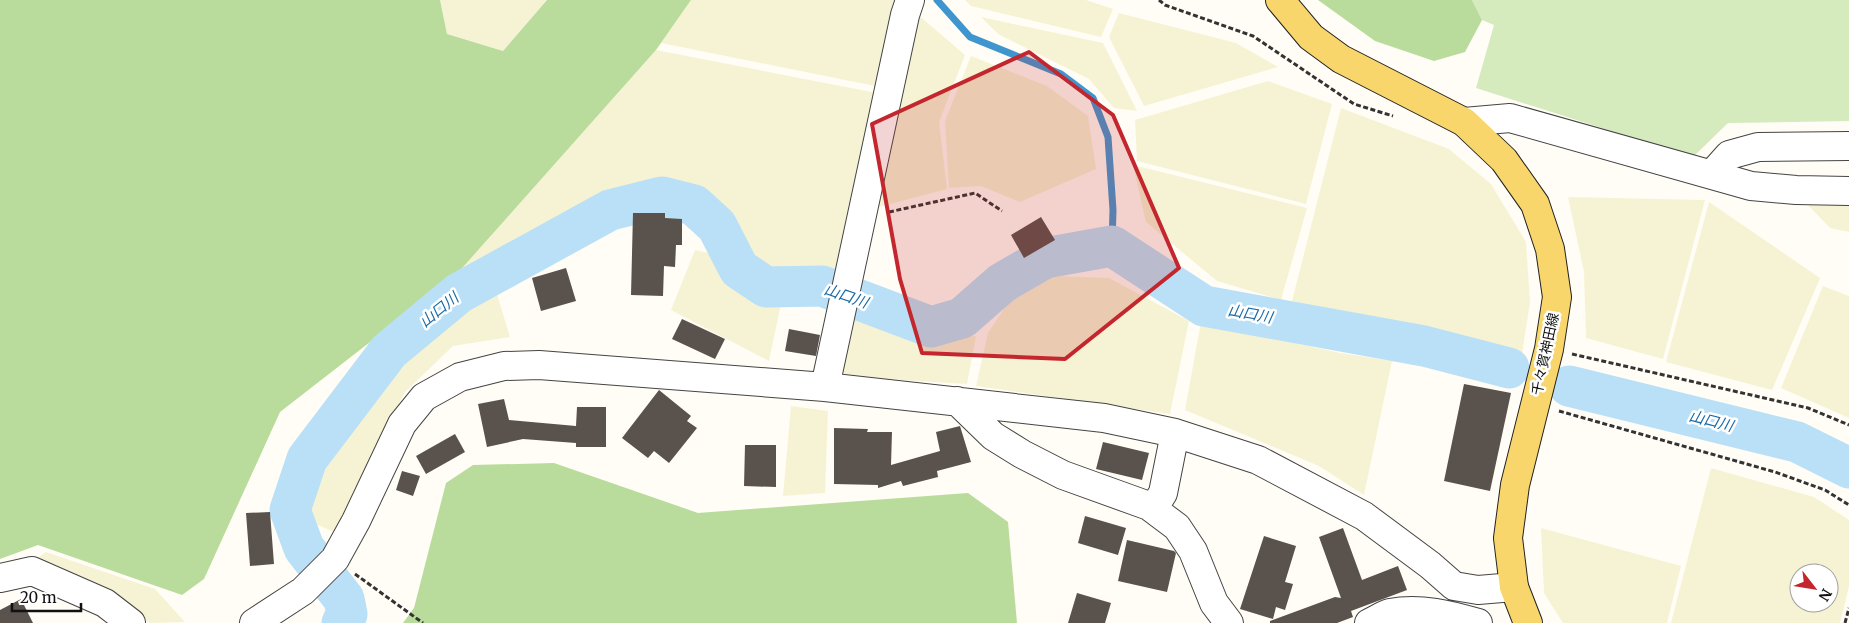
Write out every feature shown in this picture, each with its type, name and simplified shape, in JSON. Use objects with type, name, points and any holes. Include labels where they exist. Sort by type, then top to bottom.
[{"type":"main road","name":"千々賀神田線","points":[[1280,0],[1311,37],[1341,59],[1464,122],[1504,160],[1535,204],[1550,249],[1557,298],[1549,349],[1514,485],[1508,538],[1514,586],[1528,623]]},
{"type":"street","points":[[825,387],[905,15],[910,0]]},
{"type":"street","points":[[1464,122],[1510,118],[1751,186],[1796,190],[1849,191]]},
{"type":"street","points":[[1712,174],[1729,155],[1758,147],[1849,146]]},
{"type":"street","points":[[254,623],[303,591],[335,559],[356,521],[402,424],[424,397],[460,377],[504,366],[539,365],[825,387],[957,401],[1104,418],[1174,433],[1258,460],[1364,516],[1430,565],[1454,586],[1478,623]]},
{"type":"street","points":[[957,401],[993,436],[1022,454],[1063,474],[1149,506],[1177,527],[1194,551],[1214,603],[1229,623]]},
{"type":"street","points":[[1149,506],[1158,501],[1164,493],[1174,433]]},
{"type":"street","points":[[0,578],[32,571],[105,603],[131,623]]},
{"type":"street","points":[[1454,586],[1478,590],[1514,586]]},
{"type":"street","points":[[1369,623],[1389,613],[1414,611],[1446,614],[1478,623]]},
{"type":"path","points":[[1159,0],[1165,5],[1253,36],[1354,104],[1400,118]]},
{"type":"path","points":[[861,218],[976,193],[1002,211]]},
{"type":"path","points":[[1549,349],[1808,408],[1849,425]]},
{"type":"path","points":[[1535,404],[1775,472],[1825,490],[1849,505]]},
{"type":"path","points":[[335,559],[423,623]]},
{"type":"path","points":[[1845,623],[1849,608]]},
{"type":"highlighted area","points":[[1029,52],[1113,115],[1179,268],[1065,359],[922,353],[900,279],[872,124]]},
{"type":"shaded area","points":[[440,0],[547,0],[503,51],[447,34]]},
{"type":"shaded area","points":[[691,0],[900,0],[880,87],[661,43]]},
{"type":"shaded area","points":[[965,0],[1086,0],[1113,9],[1101,37],[971,6]]},
{"type":"shaded area","points":[[916,13],[965,55],[939,122],[947,189],[871,209]]},
{"type":"shaded area","points":[[1119,13],[1236,43],[1278,67],[1144,106],[1109,37]]},
{"type":"shaded area","points":[[981,17],[1103,43],[1137,111],[1114,108],[1089,79],[998,34]]},
{"type":"shaded area","points":[[656,50],[882,94],[842,277],[773,270],[750,262],[720,204],[683,189],[620,194],[455,275]]},
{"type":"shaded area","points":[[971,56],[1047,86],[1088,116],[1096,169],[1020,202],[981,186],[949,188],[945,121]]},
{"type":"shaded area","points":[[1268,81],[1332,104],[1306,204],[1137,161],[1135,120]]},
{"type":"shaded area","points":[[1341,108],[1449,149],[1491,184],[1526,242],[1530,302],[1522,354],[1292,301]]},
{"type":"shaded area","points":[[1133,165],[1307,208],[1281,300],[1217,281],[1146,222]]},
{"type":"shaded area","points":[[1568,197],[1705,200],[1663,359],[1586,338],[1584,272]]},
{"type":"shaded area","points":[[1804,201],[1849,201],[1849,232],[1830,228]]},
{"type":"shaded area","points":[[1709,202],[1820,278],[1772,390],[1666,362]]},
{"type":"shaded area","points":[[695,250],[709,253],[743,295],[782,299],[769,361],[671,310]]},
{"type":"shaded area","points":[[1054,276],[1109,278],[1189,321],[1170,414],[976,386],[988,333],[1010,300]]},
{"type":"shaded area","points":[[1823,286],[1849,296],[1849,418],[1781,388]]},
{"type":"shaded area","points":[[496,291],[510,337],[453,346],[405,392],[334,532],[302,518],[308,486],[394,362],[452,313]]},
{"type":"shaded area","points":[[852,309],[930,340],[976,336],[967,384],[835,376]]},
{"type":"shaded area","points":[[1201,322],[1340,353],[1392,361],[1364,495],[1319,466],[1185,410]]},
{"type":"shaded area","points":[[791,406],[828,411],[825,493],[783,496]]},
{"type":"shaded area","points":[[1711,468],[1814,497],[1849,520],[1849,586],[1840,623],[1671,623]]},
{"type":"shaded area","points":[[1541,528],[1681,566],[1667,623],[1563,623],[1544,593]]},
{"type":"shaded area","points":[[46,552],[155,589],[185,622],[150,623],[123,605],[32,562]]},
{"type":"green space","points":[[0,0],[440,0],[447,34],[503,51],[547,0],[691,0],[656,50],[455,276],[280,412],[204,579],[182,595],[38,545],[0,559]]},
{"type":"green space","points":[[1318,0],[1472,0],[1482,20],[1465,52],[1434,61],[1375,41]]},
{"type":"green space","points":[[1472,0],[1849,0],[1849,121],[1728,123],[1693,157],[1476,88],[1494,25],[1482,20]]},
{"type":"green space","points":[[554,463],[698,513],[968,493],[1008,522],[1017,623],[403,623],[414,608],[446,483],[473,465]]},
{"type":"building","points":[[633,213],[665,213],[665,218],[682,219],[682,245],[676,245],[675,267],[664,266],[663,296],[631,295]]},
{"type":"building","points":[[1041,217],[1055,240],[1024,258],[1011,235]]},
{"type":"building","points":[[566,268],[576,301],[541,311],[532,278]]},
{"type":"building","points":[[682,319],[725,339],[715,359],[672,339]]},
{"type":"building","points":[[789,329],[820,335],[816,356],[785,351]]},
{"type":"building","points":[[1464,384],[1511,393],[1490,491],[1444,481]]},
{"type":"building","points":[[659,390],[691,416],[687,421],[697,428],[669,463],[654,451],[648,458],[622,438]]},
{"type":"building","points":[[504,399],[509,420],[576,426],[577,407],[606,407],[606,447],[576,447],[576,443],[523,439],[487,447],[478,404]]},
{"type":"building","points":[[960,426],[971,462],[937,471],[938,477],[903,486],[901,481],[878,488],[878,485],[834,484],[834,428],[868,429],[867,432],[892,432],[891,465],[940,451],[936,432]]},
{"type":"building","points":[[455,434],[465,452],[426,474],[416,456]]},
{"type":"building","points":[[1103,442],[1149,453],[1142,480],[1096,469]]},
{"type":"building","points":[[745,445],[776,445],[776,487],[744,486]]},
{"type":"building","points":[[402,471],[420,476],[413,496],[396,490]]},
{"type":"building","points":[[270,512],[274,564],[250,566],[246,513]]},
{"type":"building","points":[[1085,516],[1126,528],[1118,555],[1078,543]]},
{"type":"building","points":[[1343,528],[1362,580],[1398,566],[1407,590],[1351,611],[1353,617],[1337,623],[1270,623],[1270,621],[1335,597],[1341,598],[1319,537]]},
{"type":"building","points":[[1264,536],[1296,546],[1285,582],[1293,584],[1285,610],[1276,607],[1273,619],[1240,609]]},
{"type":"building","points":[[1127,540],[1176,553],[1167,592],[1118,581]]},
{"type":"building","points":[[1077,593],[1111,603],[1105,623],[1068,623]]},
{"type":"building","points":[[21,599],[33,623],[0,623],[0,610]]},
{"type":"waterway","points":[[937,0],[970,37],[1061,74],[1093,98],[1108,137],[1113,210],[1112,246]]},
{"type":"waterway","name":"山口川","points":[[342,623],[347,614],[344,599],[304,548],[290,510],[307,459],[389,351],[459,293],[610,210],[662,197],[694,205],[717,226],[739,269],[766,287],[822,286],[931,327],[962,318],[1002,283],[1045,258],[1112,246],[1204,306],[1424,346],[1509,368]]},
{"type":"waterway","name":"山口川","points":[[1569,386],[1797,442],[1849,468]]}]
